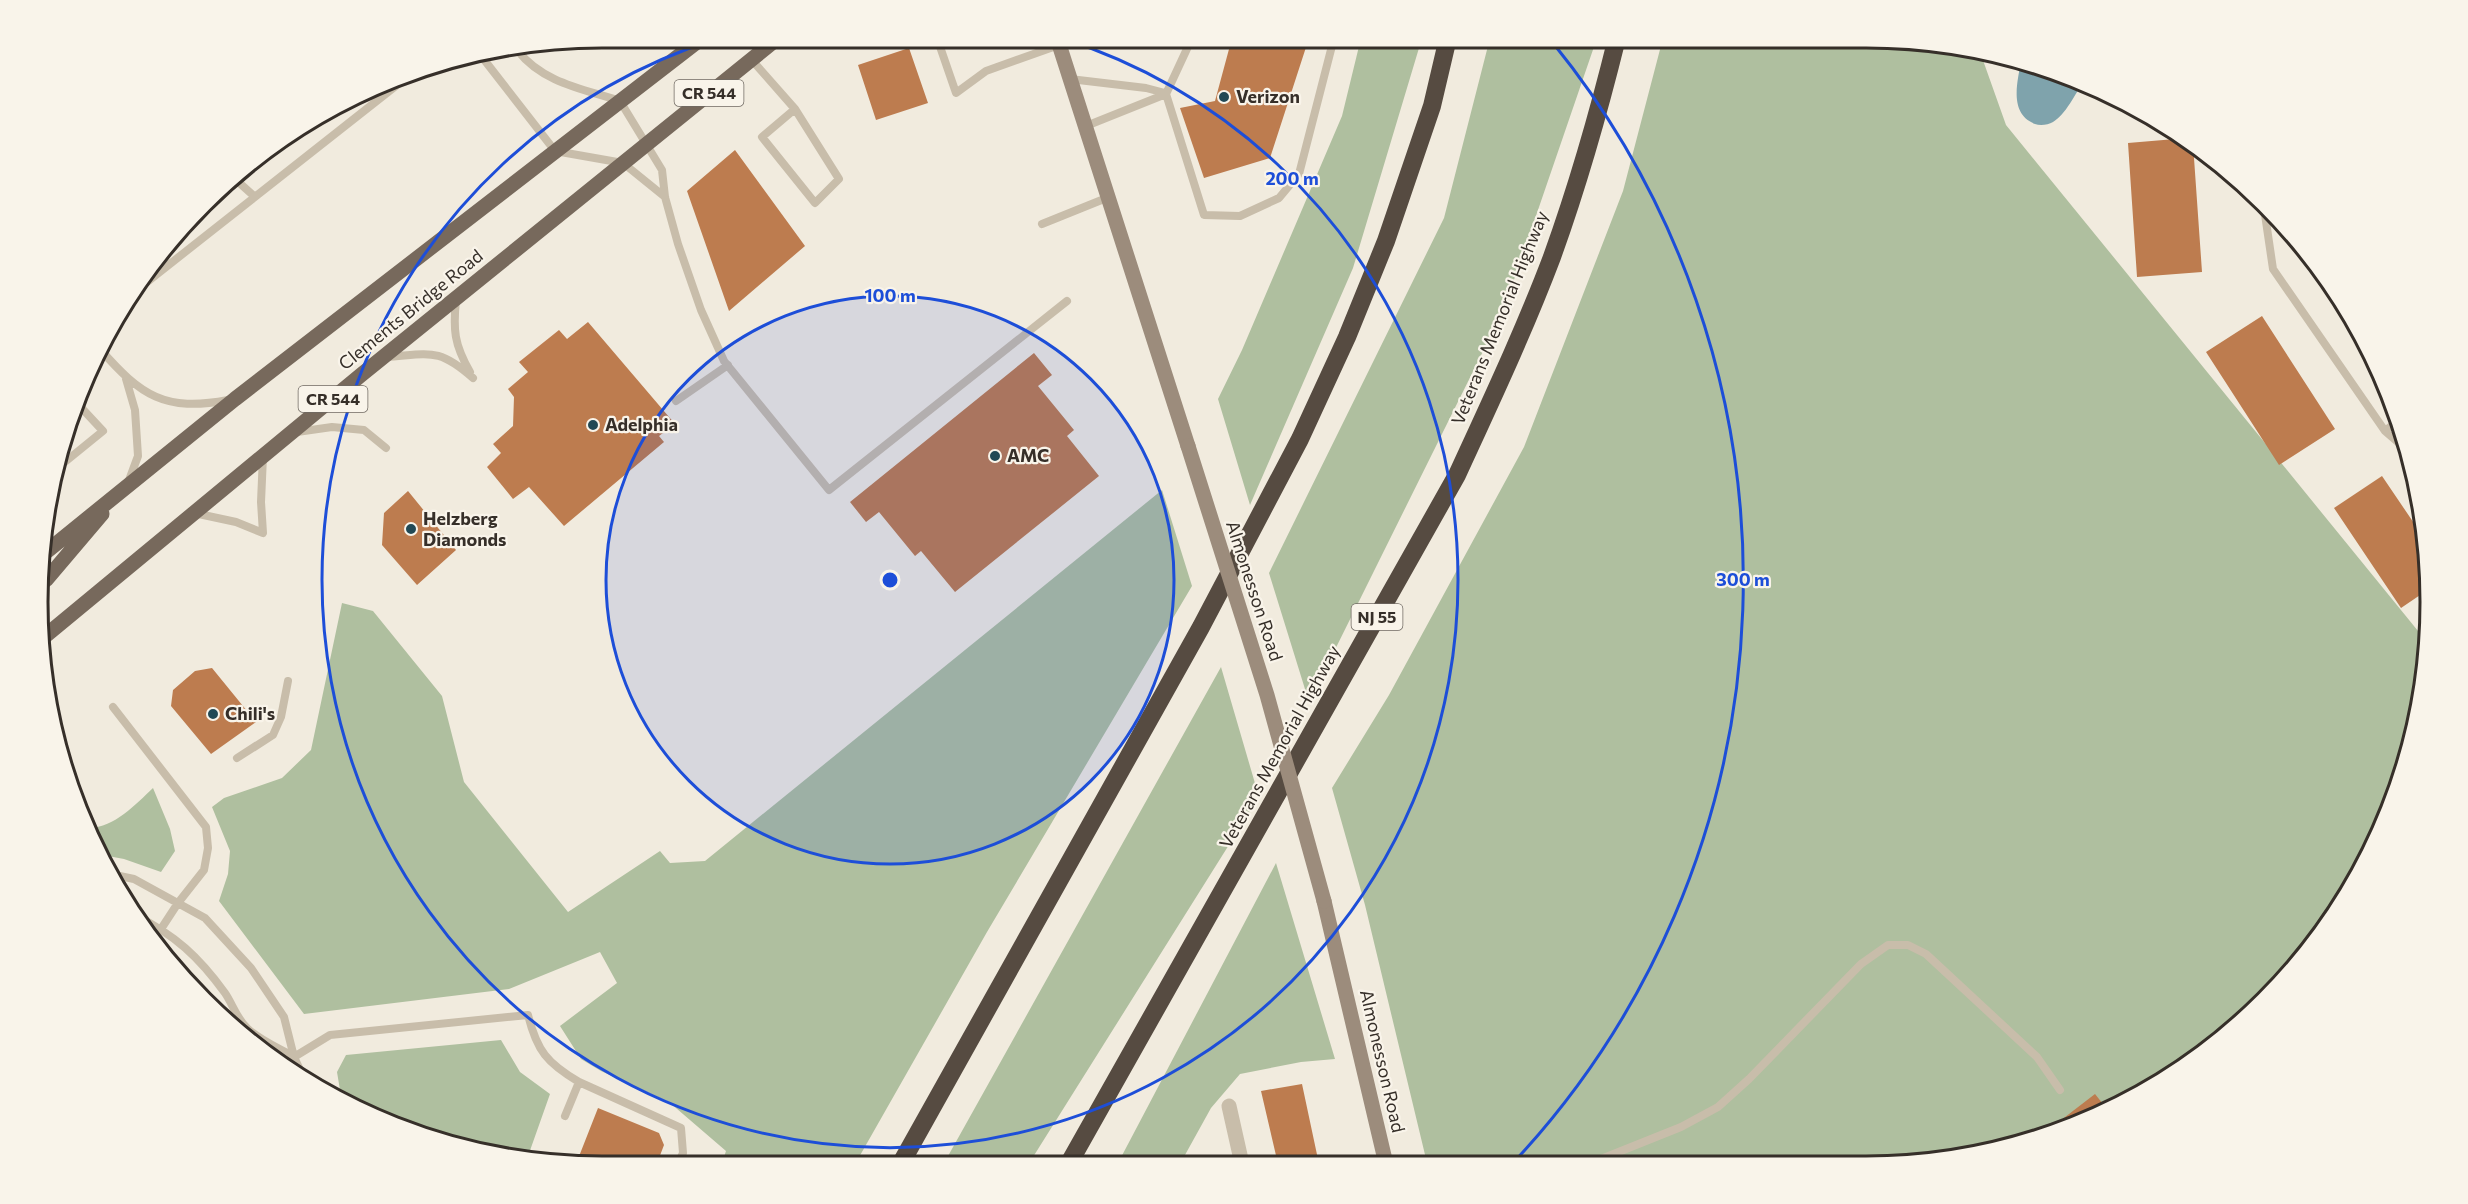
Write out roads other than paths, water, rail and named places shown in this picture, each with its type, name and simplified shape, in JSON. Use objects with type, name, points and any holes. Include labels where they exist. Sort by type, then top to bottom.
[{"type":"highway","points":[[905,1156],[1201,627],[1300,439],[1347,337],[1386,241],[1432,106],[1446,48]]},
{"type":"highway","name":"Veterans Memorial Highway","points":[[1073,1156],[1457,475],[1552,257],[1599,106],[1614,48]]},
{"type":"main road","name":"Clements Bridge Road","points":[[51,548],[234,399],[689,48]]},
{"type":"main road","name":"Clements Bridge Road","points":[[49,633],[456,298],[765,48]]},
{"type":"main road","name":"Almonesson Road","points":[[1060,48],[1267,695],[1324,901],[1384,1156]]},
{"type":"main road","points":[[49,576],[127,484]]},
{"type":"street","points":[[1229,1107],[1240,1156]]},
{"type":"lane","points":[[940,48],[956,93],[986,71],[1041,48]]},
{"type":"lane","points":[[1187,48],[1166,94],[1204,215],[1240,216],[1279,198],[1299,174],[1331,48]]},
{"type":"lane","points":[[521,54],[535,70],[560,82],[620,101],[662,170],[665,197],[701,310],[724,361],[829,490],[1067,301]]},
{"type":"lane","points":[[751,59],[795,109],[839,178],[814,203],[762,137],[795,109]]},
{"type":"lane","points":[[485,61],[555,151],[623,163],[665,197]]},
{"type":"lane","points":[[1070,79],[1146,88],[1166,94]]},
{"type":"lane","points":[[154,276],[391,90]]},
{"type":"lane","points":[[1086,126],[1166,94]]},
{"type":"lane","points":[[239,183],[254,196]]},
{"type":"lane","points":[[1042,224],[1109,197]]},
{"type":"lane","points":[[2266,218],[2273,269],[2385,431],[2396,440]]},
{"type":"lane","points":[[383,358],[431,353],[448,357],[473,378],[462,358],[453,330],[456,298]]},
{"type":"lane","points":[[106,356],[126,379],[157,398],[176,404],[201,405],[234,399]]},
{"type":"lane","points":[[676,401],[728,365]]},
{"type":"lane","points":[[126,379],[135,410],[138,456],[127,484]]},
{"type":"lane","points":[[67,461],[103,431],[83,409]]},
{"type":"lane","points":[[2385,431],[2392,426]]},
{"type":"lane","points":[[290,434],[332,427],[364,430],[386,448]]},
{"type":"lane","points":[[194,513],[236,522],[263,533],[261,502],[264,455]]},
{"type":"lane","points":[[237,758],[273,735],[281,717],[288,681]]},
{"type":"lane","points":[[113,707],[206,827],[208,848],[204,870],[161,928]]},
{"type":"lane","points":[[121,876],[134,879],[205,918],[251,968],[284,1017],[298,1065]]},
{"type":"lane","points":[[150,923],[161,928],[203,964],[244,1025]]},
{"type":"lane","points":[[1608,1156],[1681,1127],[1718,1107],[1749,1079],[1861,964],[1888,945],[1908,945],[1926,954],[2037,1057],[2060,1090]]},
{"type":"lane","points":[[294,1058],[330,1035],[528,1016],[535,1042],[558,1069],[579,1082],[681,1128],[681,1156]]},
{"type":"lane","points":[[254,1033],[294,1058]]},
{"type":"lane","points":[[565,1116],[579,1082]]},
{"type":"water","points":[[2020,70],[2078,90],[2057,119],[2051,123],[2035,124],[2021,113],[2018,106]]},
{"type":"place","name":"Verizon","points":[[1224,97]]},
{"type":"place","name":"Adelphia","points":[[593,425]]},
{"type":"place","name":"AMC","points":[[995,456]]},
{"type":"place","name":"Helzberg Diamonds","points":[[411,529]]},
{"type":"place","name":"Chili's","points":[[213,714]]}]
